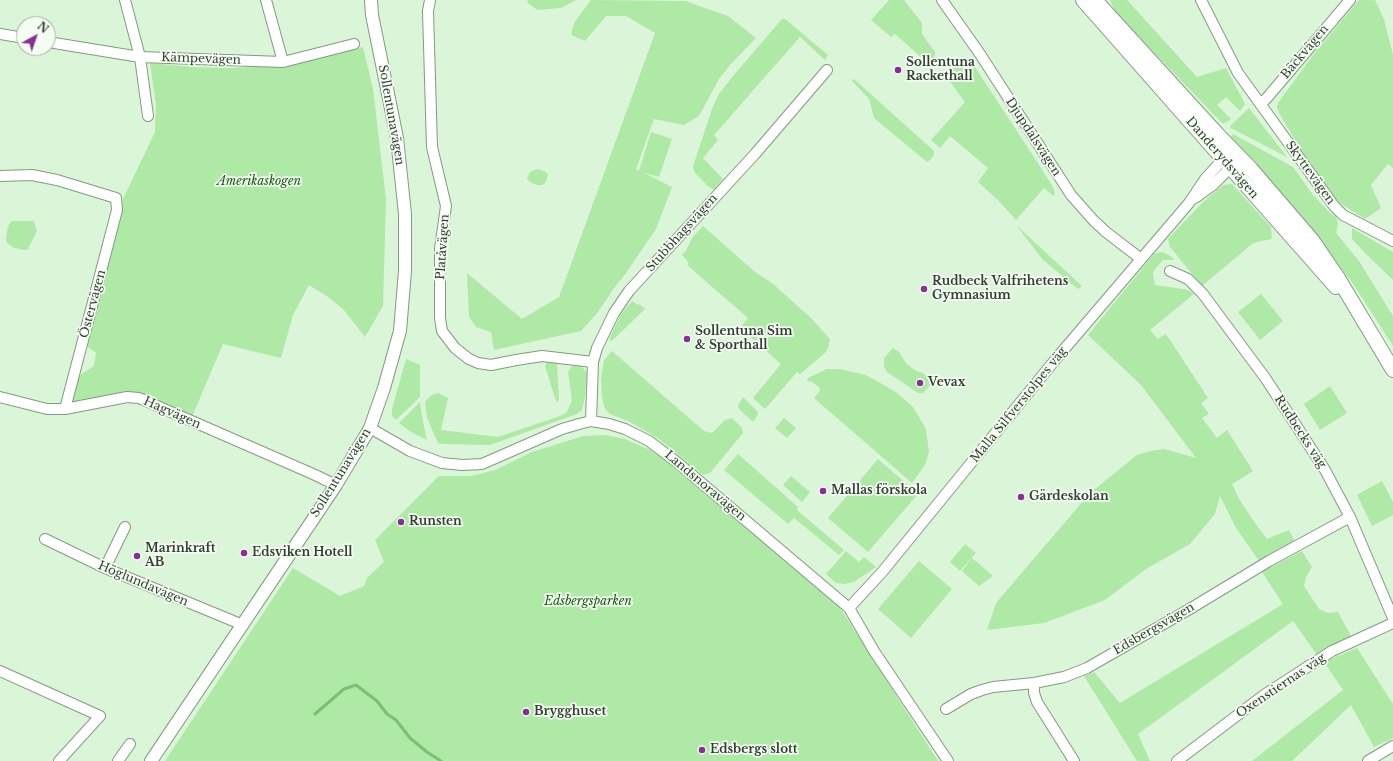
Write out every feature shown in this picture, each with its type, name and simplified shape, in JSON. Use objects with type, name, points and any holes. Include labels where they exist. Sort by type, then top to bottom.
[{"type":"main road","name":"Danderydsvägen","points":[[1082,0],[1231,159]]},
{"type":"main road","name":"Danderydsvägen","points":[[1096,0],[1231,159],[1361,316],[1393,370]]},
{"type":"street","points":[[125,0],[140,57],[148,116]]},
{"type":"street","points":[[266,0],[283,62]]},
{"type":"street","name":"Sollentunavägen","points":[[151,761],[336,485],[370,428],[384,388],[400,331],[405,271],[405,214],[397,138],[372,15],[371,0]]},
{"type":"street","name":"Platåvägen","points":[[430,0],[428,11],[432,147],[446,206],[440,249],[440,318],[442,331],[455,348],[469,359],[478,363],[491,365],[542,356],[593,362]]},
{"type":"street","name":"Djupdalsvägen","points":[[942,0],[980,54],[1071,195],[1102,228],[1141,259]]},
{"type":"street","name":"Skyttevägen","points":[[1200,0],[1238,73],[1334,206],[1344,214],[1393,241]]},
{"type":"street","name":"Bäckvägen","points":[[1260,104],[1350,0]]},
{"type":"street","points":[[0,34],[16,37]]},
{"type":"street","name":"Kämpevägen","points":[[56,43],[140,57],[283,62],[354,44]]},
{"type":"street","name":"Stubbhagsvägen","points":[[591,422],[593,362],[600,342],[614,312],[630,291],[755,154],[828,70]]},
{"type":"street","name":"Malla Silfverstolpes väg","points":[[849,608],[883,571],[1012,413],[1188,203],[1205,178],[1231,159]]},
{"type":"street","name":"Östervägen","points":[[0,176],[32,175],[57,180],[116,198],[117,210],[65,409]]},
{"type":"street","name":"Rudbecks väg","points":[[1170,271],[1188,279],[1203,294],[1266,379],[1325,470],[1350,517],[1393,618]]},
{"type":"street","name":"Hagvägen","points":[[0,397],[47,409],[65,409],[127,397],[139,398],[336,485]]},
{"type":"street","name":"Landsnoravägen","points":[[370,428],[410,451],[442,463],[462,465],[482,464],[562,429],[591,422],[609,424],[625,429],[649,441],[678,463],[849,608],[874,651],[948,761]]},
{"type":"street","name":"Edsbergsvägen","points":[[946,709],[971,694],[982,690],[993,687],[1034,683],[1064,677],[1087,668],[1269,561],[1350,517]]},
{"type":"street","points":[[105,568],[125,527]]},
{"type":"street","name":"Höglundavägen","points":[[45,539],[105,568],[243,625]]},
{"type":"street","name":"Oxenstiernas väg","points":[[1177,761],[1264,695],[1326,655],[1393,623]]},
{"type":"street","points":[[0,671],[100,716],[59,761]]},
{"type":"street","points":[[1034,683],[1034,693],[1037,702],[1074,761]]},
{"type":"street","points":[[118,761],[130,744]]},
{"type":"street","points":[[1368,761],[1393,746]]},
{"type":"green space","points":[[527,0],[576,0],[561,8],[537,10],[528,3]]},
{"type":"green space","points":[[591,0],[685,1],[728,16],[756,38],[730,65],[719,79],[699,116],[684,125],[654,119],[636,169],[639,171],[651,132],[672,139],[659,177],[642,172],[672,187],[656,229],[598,312],[581,331],[494,350],[491,332],[476,327],[469,317],[467,273],[522,319],[559,297],[655,33],[626,16],[606,16],[585,41],[571,35],[574,23]]},
{"type":"green space","points":[[889,0],[904,0],[922,23],[922,34],[935,52],[934,61],[929,64],[895,34],[891,37],[871,20]]},
{"type":"green space","points":[[1110,0],[1127,0],[1197,77],[1226,68],[1245,104],[1240,111],[1226,97],[1217,105],[1231,119],[1225,123],[1222,123],[1116,13]]},
{"type":"green space","points":[[1359,0],[1375,0],[1384,19],[1393,55],[1393,168],[1388,164],[1371,185],[1381,208],[1365,219],[1334,198],[1326,188],[1302,152],[1277,107],[1278,103],[1313,55]]},
{"type":"green space","points":[[782,19],[785,19],[828,55],[825,60],[800,37],[714,135],[718,140],[703,158],[723,179],[714,190],[695,173],[693,168],[713,106],[719,94],[733,76]]},
{"type":"green space","name":"Amerikaskogen","points":[[363,47],[373,89],[386,199],[383,306],[365,337],[343,309],[309,285],[293,315],[281,358],[223,344],[191,419],[134,394],[71,403],[77,377],[94,366],[96,353],[87,346],[123,199],[155,132],[156,105],[150,63],[193,67],[232,68],[269,66]]},
{"type":"green space","points":[[969,58],[1053,187],[1055,195],[1053,196],[1044,188],[1016,220],[998,200],[978,182],[988,168],[950,136],[940,148],[931,140],[965,102],[951,83],[942,76]]},
{"type":"green space","points":[[854,79],[934,151],[934,155],[929,161],[927,162],[874,118],[869,99],[853,82],[852,80]]},
{"type":"green space","points":[[1249,108],[1287,157],[1231,128],[1230,126]]},
{"type":"green space","points":[[1233,134],[1293,167],[1313,195],[1330,213],[1336,217],[1338,224],[1336,233],[1359,261],[1393,316],[1393,346],[1354,285],[1318,239],[1234,143],[1230,137]]},
{"type":"green space","points":[[537,169],[548,174],[546,182],[542,185],[537,185],[530,182],[527,178],[530,172]]},
{"type":"green space","points":[[1232,184],[1271,227],[1272,239],[1252,244],[1202,286],[1170,247],[1168,239],[1202,203],[1217,190],[1224,185]]},
{"type":"green space","points":[[12,221],[34,221],[37,231],[28,249],[25,250],[14,248],[8,244],[6,240],[7,231],[9,224]]},
{"type":"green space","points":[[1016,225],[1082,286],[1078,289],[1043,260]]},
{"type":"green space","points":[[703,226],[755,272],[772,283],[811,318],[830,339],[825,353],[800,374],[797,372],[765,409],[753,398],[781,364],[740,328],[748,318],[687,265],[689,263],[682,255],[686,251],[692,238]]},
{"type":"green space","points":[[1352,228],[1393,252],[1393,280],[1352,239]]},
{"type":"green space","points":[[1160,252],[1165,253],[1174,259],[1163,260],[1155,269],[1153,274],[1155,285],[1188,290],[1194,294],[1150,330],[1158,339],[1166,334],[1208,398],[1201,403],[1209,414],[1202,418],[1217,438],[1227,430],[1253,471],[1232,484],[1239,499],[1255,523],[1267,539],[1289,530],[1295,542],[1260,562],[1236,528],[1220,496],[1215,514],[1190,544],[1146,569],[1105,600],[1044,623],[987,630],[996,603],[1090,493],[1137,455],[1164,449],[1196,458],[1141,385],[1088,335],[1154,254]]},
{"type":"green space","points":[[1261,294],[1283,321],[1260,340],[1238,312]]},
{"type":"green space","points":[[632,301],[645,309],[612,341],[609,339],[621,314]]},
{"type":"green space","points":[[893,348],[899,352],[906,363],[916,371],[923,373],[932,381],[923,393],[918,393],[887,372],[884,367],[884,358]]},
{"type":"green space","points":[[612,351],[704,431],[712,433],[725,420],[732,418],[742,428],[743,433],[710,473],[703,475],[659,439],[630,422],[610,414],[605,409],[602,398],[601,379],[604,360]]},
{"type":"green space","points":[[406,359],[420,365],[420,397],[396,420],[392,416],[392,409]]},
{"type":"green space","points":[[550,361],[557,364],[559,400],[557,402],[545,366],[547,362]]},
{"type":"green space","points":[[575,365],[581,366],[587,373],[585,397],[582,410],[577,414],[490,445],[438,443],[427,418],[425,403],[432,395],[438,393],[448,398],[441,430],[498,437],[566,413],[572,401],[568,372],[571,367]]},
{"type":"green space","points":[[827,369],[839,369],[866,375],[897,393],[913,407],[926,429],[929,452],[925,465],[912,483],[814,398],[820,391],[819,387],[812,382],[807,381],[808,378]]},
{"type":"green space","points":[[1330,386],[1347,413],[1320,430],[1304,404]]},
{"type":"green space","points":[[743,397],[757,411],[758,414],[754,421],[752,421],[739,409],[738,405]]},
{"type":"green space","points":[[420,402],[427,440],[411,432],[399,423]]},
{"type":"green space","points":[[784,418],[796,428],[787,438],[775,428]]},
{"type":"green space","name":"Edsbergsparken","points":[[605,435],[625,439],[650,450],[678,469],[839,606],[938,761],[165,761],[293,568],[340,596],[364,586],[367,578],[384,562],[375,540],[439,476],[472,476],[495,470],[532,452],[583,436]]},
{"type":"green space","points":[[738,454],[798,507],[797,510],[844,550],[839,555],[794,518],[788,524],[724,470]]},
{"type":"green space","points":[[878,459],[918,494],[868,552],[828,518]]},
{"type":"green space","points":[[791,476],[810,492],[802,502],[783,485]]},
{"type":"green space","points":[[1382,481],[1393,502],[1393,515],[1372,526],[1357,495]]},
{"type":"green space","points":[[965,544],[976,553],[960,571],[950,562]]},
{"type":"green space","points":[[846,551],[859,562],[864,557],[876,567],[854,582],[844,584],[836,583],[826,574]]},
{"type":"green space","points":[[1302,551],[1312,567],[1306,577],[1304,586],[1319,609],[1328,613],[1338,612],[1351,636],[1317,655],[1293,621],[1138,734],[1150,761],[1137,761],[1084,676],[1094,672],[1120,703],[1283,604],[1262,572]]},
{"type":"green space","points":[[972,558],[993,576],[979,586],[962,571]]},
{"type":"green space","points":[[919,561],[952,589],[911,638],[878,609]]},
{"type":"green space","points":[[1357,648],[1393,704],[1393,738],[1374,747],[1351,705],[1292,761],[1252,761],[1343,690],[1324,662]]},
{"type":"waterway","points":[[315,714],[344,689],[356,685],[377,701],[387,714],[396,720],[410,738],[441,761]]},
{"type":"place","name":"Sollentuna Rackethall","points":[[898,70]]},
{"type":"place","name":"Rudbeck Valfrihetens Gymnasium","points":[[924,289]]},
{"type":"place","name":"Sollentuna Sim & Sporthall","points":[[687,339]]},
{"type":"place","name":"Vevax","points":[[920,383]]},
{"type":"place","name":"Mallas förskola","points":[[823,491]]},
{"type":"place","name":"Gärdeskolan","points":[[1021,497]]},
{"type":"place","name":"Runsten","points":[[401,522]]},
{"type":"place","name":"Edsviken Hotell","points":[[244,553]]},
{"type":"place","name":"Marinkraft AB","points":[[137,556]]},
{"type":"place","name":"Brygghuset","points":[[526,712]]},
{"type":"place","name":"Edsbergs slott","points":[[702,750]]}]
